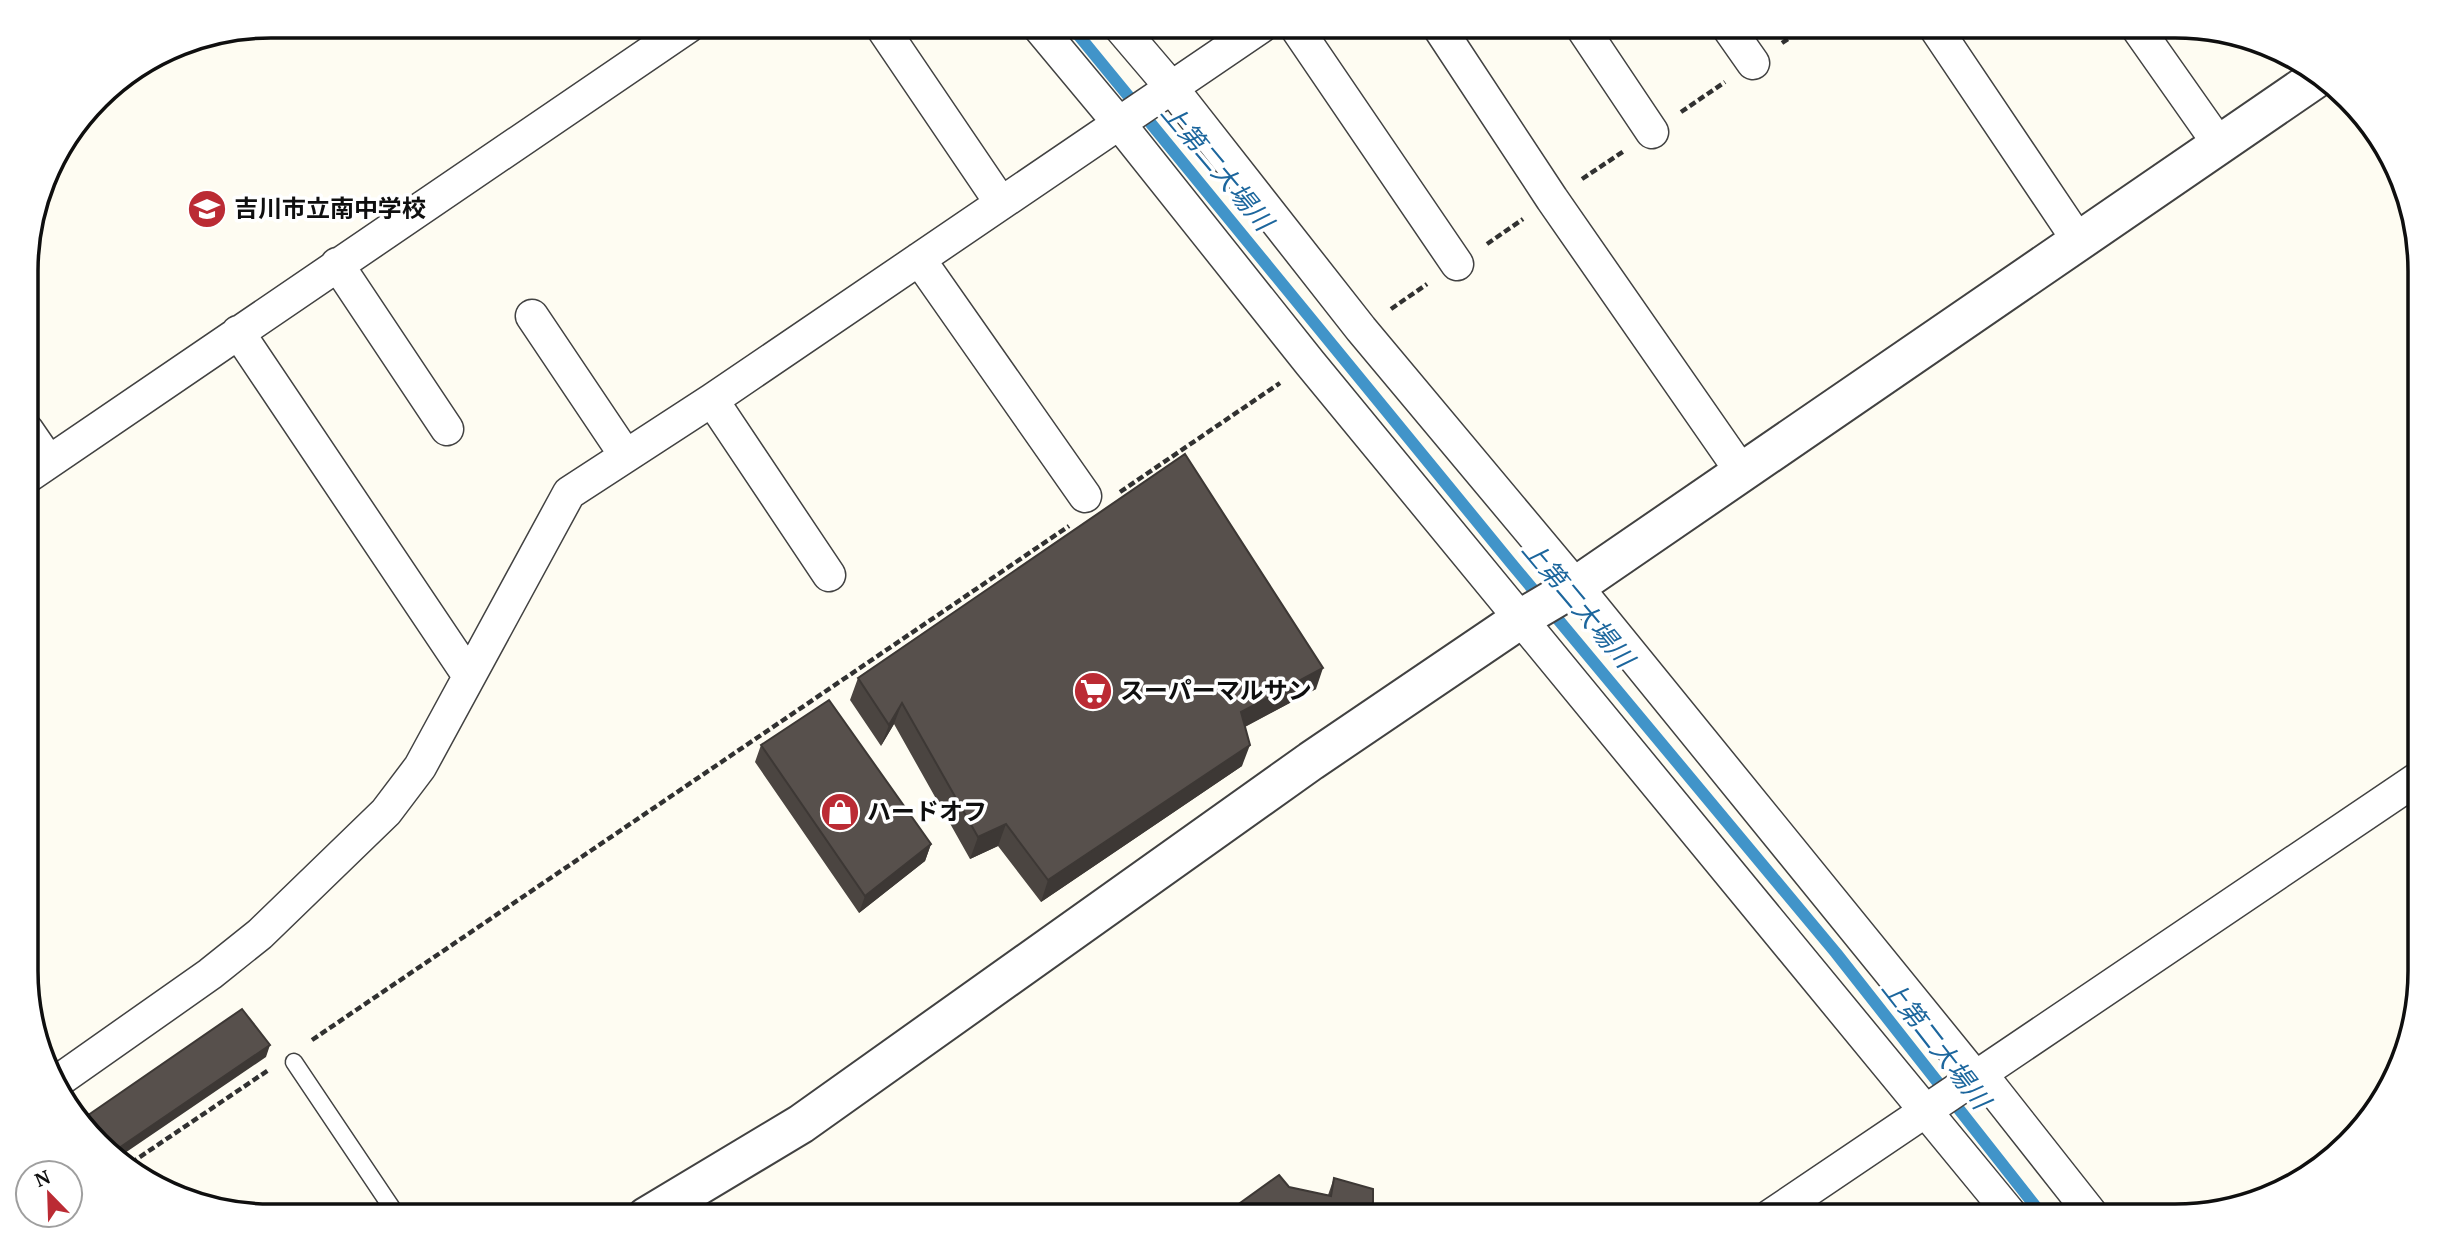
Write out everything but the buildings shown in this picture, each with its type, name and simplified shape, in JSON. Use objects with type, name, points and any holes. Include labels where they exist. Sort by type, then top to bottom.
[{"type":"street","points":[[39,469],[671,38]]},
{"type":"street","points":[[889,38],[1001,203]]},
{"type":"street","points":[[1048,38],[1310,363],[2002,1204]]},
{"type":"street","points":[[1129,38],[1361,329],[1576,586],[2083,1204]]},
{"type":"street","points":[[64,1077],[200,981],[260,934],[386,812],[420,767],[569,493],[712,400],[1244,38]]},
{"type":"street","points":[[1303,38],[1457,264]]},
{"type":"street","points":[[1446,38],[1552,199],[1741,471]]},
{"type":"street","points":[[1589,38],[1652,132]]},
{"type":"street","points":[[1735,38],[1753,63]]},
{"type":"street","points":[[1942,38],[2078,240]]},
{"type":"street","points":[[2144,38],[2219,144]]},
{"type":"street","points":[[668,1204],[801,1124],[1311,761],[1522,618],[1576,586],[2310,82]]},
{"type":"street","points":[[919,259],[1092,504]]},
{"type":"street","points":[[337,264],[447,429]]},
{"type":"street","points":[[532,316],[626,456]]},
{"type":"street","points":[[238,332],[469,676]]},
{"type":"street","points":[[712,400],[829,575]]},
{"type":"street","points":[[1788,1204],[2408,785]]},
{"type":"lane","points":[[287,1062],[389,1204]]},
{"type":"path","points":[[304,1045],[1092,504],[1310,363]]},
{"type":"path","points":[[135,1160],[287,1062]]},
{"type":"waterway","name":"上第二大場川","points":[[1081,38],[1511,563],[1836,953],[2034,1204]]},
{"type":"place","name":"吉川市立南中学校","points":[[207,209]]},
{"type":"place","name":"スーパーマルサン","points":[[1093,691]]},
{"type":"place","name":"ハードオフ","points":[[840,812]]}]
